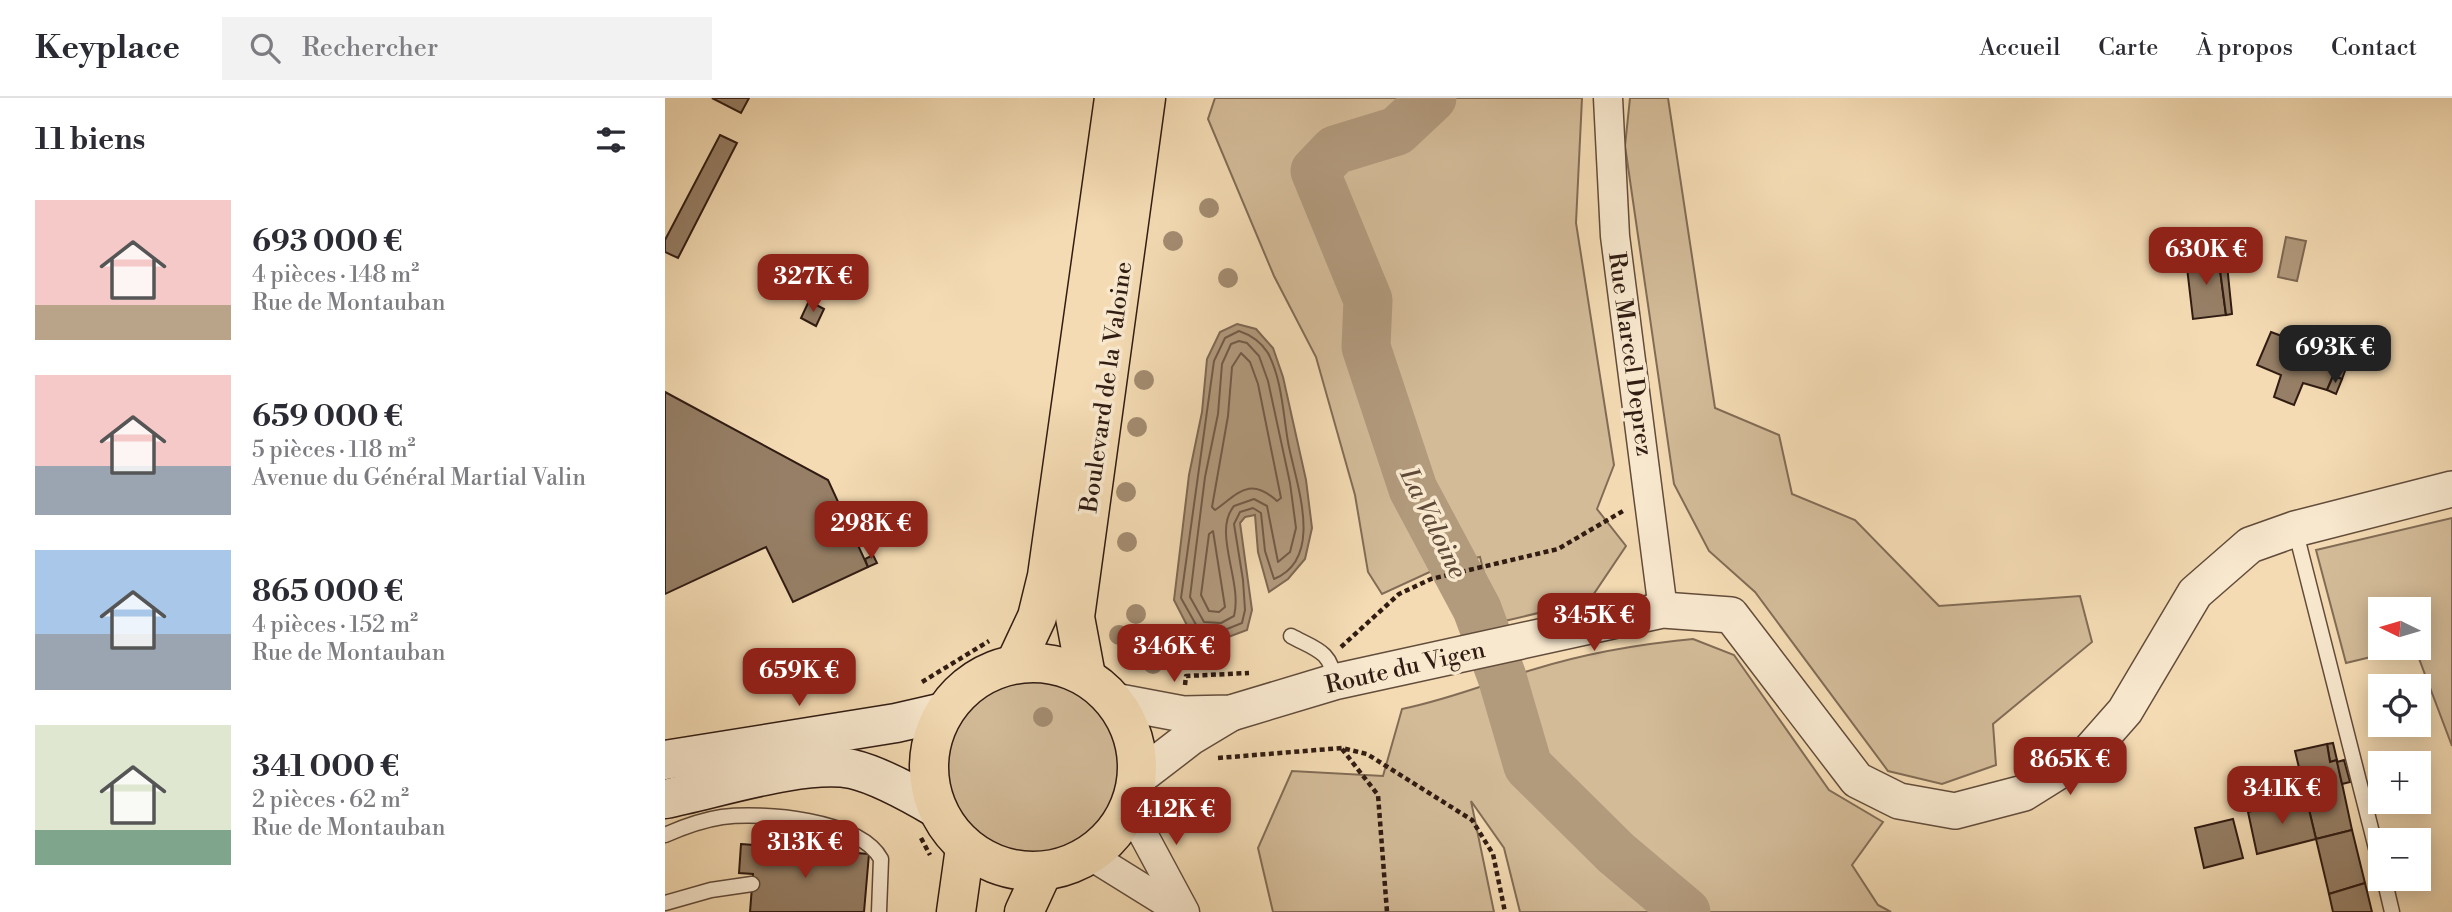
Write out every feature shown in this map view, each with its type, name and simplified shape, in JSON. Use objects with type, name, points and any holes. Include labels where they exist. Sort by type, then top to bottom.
[{"type":"main road","name":"Boulevard de la Valoine","points":[[1008,649],[1037,617],[1047,576],[1114,98]]},
{"type":"main road","name":"Boulevard de la Valoine","points":[[1086,676],[1075,617],[1146,98]]},
{"type":"main road","points":[[669,758],[896,723],[932,698],[980,677],[1008,649],[1086,676],[1114,701],[1136,743],[1139,777],[1126,819],[1091,856],[1042,873],[1001,868],[965,848],[944,824],[928,821]]},
{"type":"main road","points":[[928,821],[932,698]]},
{"type":"main road","points":[[665,799],[808,768],[853,769],[914,795],[928,821]]},
{"type":"main road","points":[[957,912],[965,848]]},
{"type":"main road","points":[[1024,912],[1042,873]]},
{"type":"street","name":"Rue Marcel Deprez","points":[[1608,98],[1615,236],[1650,492],[1663,610]]},
{"type":"street","name":"Route du Vigen","points":[[1139,777],[1191,737],[1231,713],[1334,682],[1663,610],[1731,615],[1857,780],[1899,801],[1955,811],[2024,793],[2088,753],[2125,711],[2195,593],[2250,545],[2295,529],[2452,489]]},
{"type":"street","name":"Route du Vigen","points":[[1114,701],[1182,714],[1231,713]]},
{"type":"street","points":[[1126,819],[1142,832],[1183,912]]},
{"type":"street","points":[[1091,856],[1183,912]]},
{"type":"lane","points":[[2295,529],[2371,828]]},
{"type":"lane","points":[[1291,636],[1325,654],[1332,663],[1334,682]]},
{"type":"lane","points":[[665,835],[719,817],[747,815],[785,818],[835,828],[865,840],[876,849],[881,859],[879,912]]},
{"type":"lane","points":[[785,818],[788,848]]},
{"type":"lane","points":[[665,903],[711,890],[753,884]]},
{"type":"lane","points":[[2386,891],[2392,912]]},
{"type":"path","points":[[1450,574],[1483,564],[1558,549],[1650,492]]},
{"type":"path","points":[[932,698],[1008,649]]},
{"type":"path","points":[[1342,748],[1378,795],[1387,912]]},
{"type":"path","points":[[1210,758],[1258,757],[1342,748],[1367,754],[1472,820],[1493,854],[1505,912]]},
{"type":"path","points":[[928,821],[930,866]]},
{"type":"shaded area","points":[[1215,98],[1582,98],[1576,223],[1614,465],[1597,509],[1626,546],[1589,601],[1496,623],[1480,557],[1447,564],[1382,594],[1368,572],[1355,495],[1316,357],[1274,276],[1208,119]]},
{"type":"shaded area","points":[[1630,98],[1668,98],[1715,408],[1779,435],[1792,494],[1855,520],[1939,606],[2080,596],[2092,642],[1993,724],[1996,765],[1942,784],[1888,771],[1755,592],[1709,551],[1674,484],[1625,146]]},
{"type":"shaded area","points":[[2452,518],[2452,746],[2431,690],[2431,674],[2425,674],[2420,660],[2431,660],[2431,597],[2368,597],[2368,658],[2346,663],[2316,550]]},
{"type":"shaded area","points":[[1693,639],[1734,655],[1829,790],[1883,822],[1852,865],[1878,905],[1891,912],[1520,912],[1504,848],[1471,801],[1494,912],[1273,912],[1258,848],[1292,771],[1383,776],[1402,709],[1574,658],[1633,646]]},
{"type":"shaded area","points":[[1034,680],[1068,687],[1097,706],[1116,735],[1123,769],[1116,803],[1097,832],[1068,851],[1034,858],[1000,851],[971,832],[952,803],[945,769],[952,735],[971,706],[1000,687]]},
{"type":"water","points":[[2286,237],[2306,241],[2297,281],[2278,277]]},
{"type":"water","points":[[1237,324],[1256,329],[1273,348],[1283,377],[1306,480],[1312,528],[1305,559],[1288,579],[1269,592],[1258,552],[1255,515],[1245,517],[1240,523],[1252,610],[1247,630],[1223,639],[1193,637],[1174,600],[1189,475],[1202,412],[1207,359],[1220,332]]},
{"type":"building","points":[[712,98],[749,98],[741,113]]},
{"type":"building","points":[[720,135],[737,143],[678,258],[665,252],[665,240]]},
{"type":"building","points":[[2218,255],[2226,315],[2193,319],[2186,259]]},
{"type":"building","points":[[2218,255],[2226,255],[2232,314],[2226,315]]},
{"type":"building","points":[[809,301],[824,309],[816,326],[801,318]]},
{"type":"building","points":[[2271,332],[2295,341],[2295,344],[2349,360],[2342,379],[2333,376],[2327,390],[2303,383],[2294,405],[2274,397],[2281,375],[2257,365]]},
{"type":"building","points":[[2333,376],[2342,379],[2336,394],[2327,390]]},
{"type":"building","points":[[665,392],[828,480],[868,567],[793,602],[766,547],[665,594]]},
{"type":"building","points":[[873,555],[877,563],[868,567],[865,559]]},
{"type":"building","points":[[2333,743],[2337,760],[2330,762],[2327,744]]},
{"type":"building","points":[[2327,744],[2330,762],[2337,760],[2352,830],[2316,839],[2295,751]]},
{"type":"building","points":[[2344,760],[2350,782],[2342,784],[2337,762]]},
{"type":"building","points":[[2306,797],[2316,839],[2257,854],[2248,812]]},
{"type":"building","points":[[2233,819],[2243,858],[2204,868],[2195,828]]},
{"type":"building","points":[[2352,830],[2365,883],[2329,894],[2316,839]]},
{"type":"building","points":[[741,844],[869,854],[864,912],[750,912],[753,874],[739,873]]},
{"type":"building","points":[[2365,883],[2372,912],[2333,912],[2329,894]]},
{"type":"waterway","name":"La Valoine","points":[[1432,98],[1397,131],[1335,150],[1315,171],[1368,300],[1366,347],[1413,489],[1477,609],[1502,677],[1528,766],[1616,853],[1686,912]]}]
